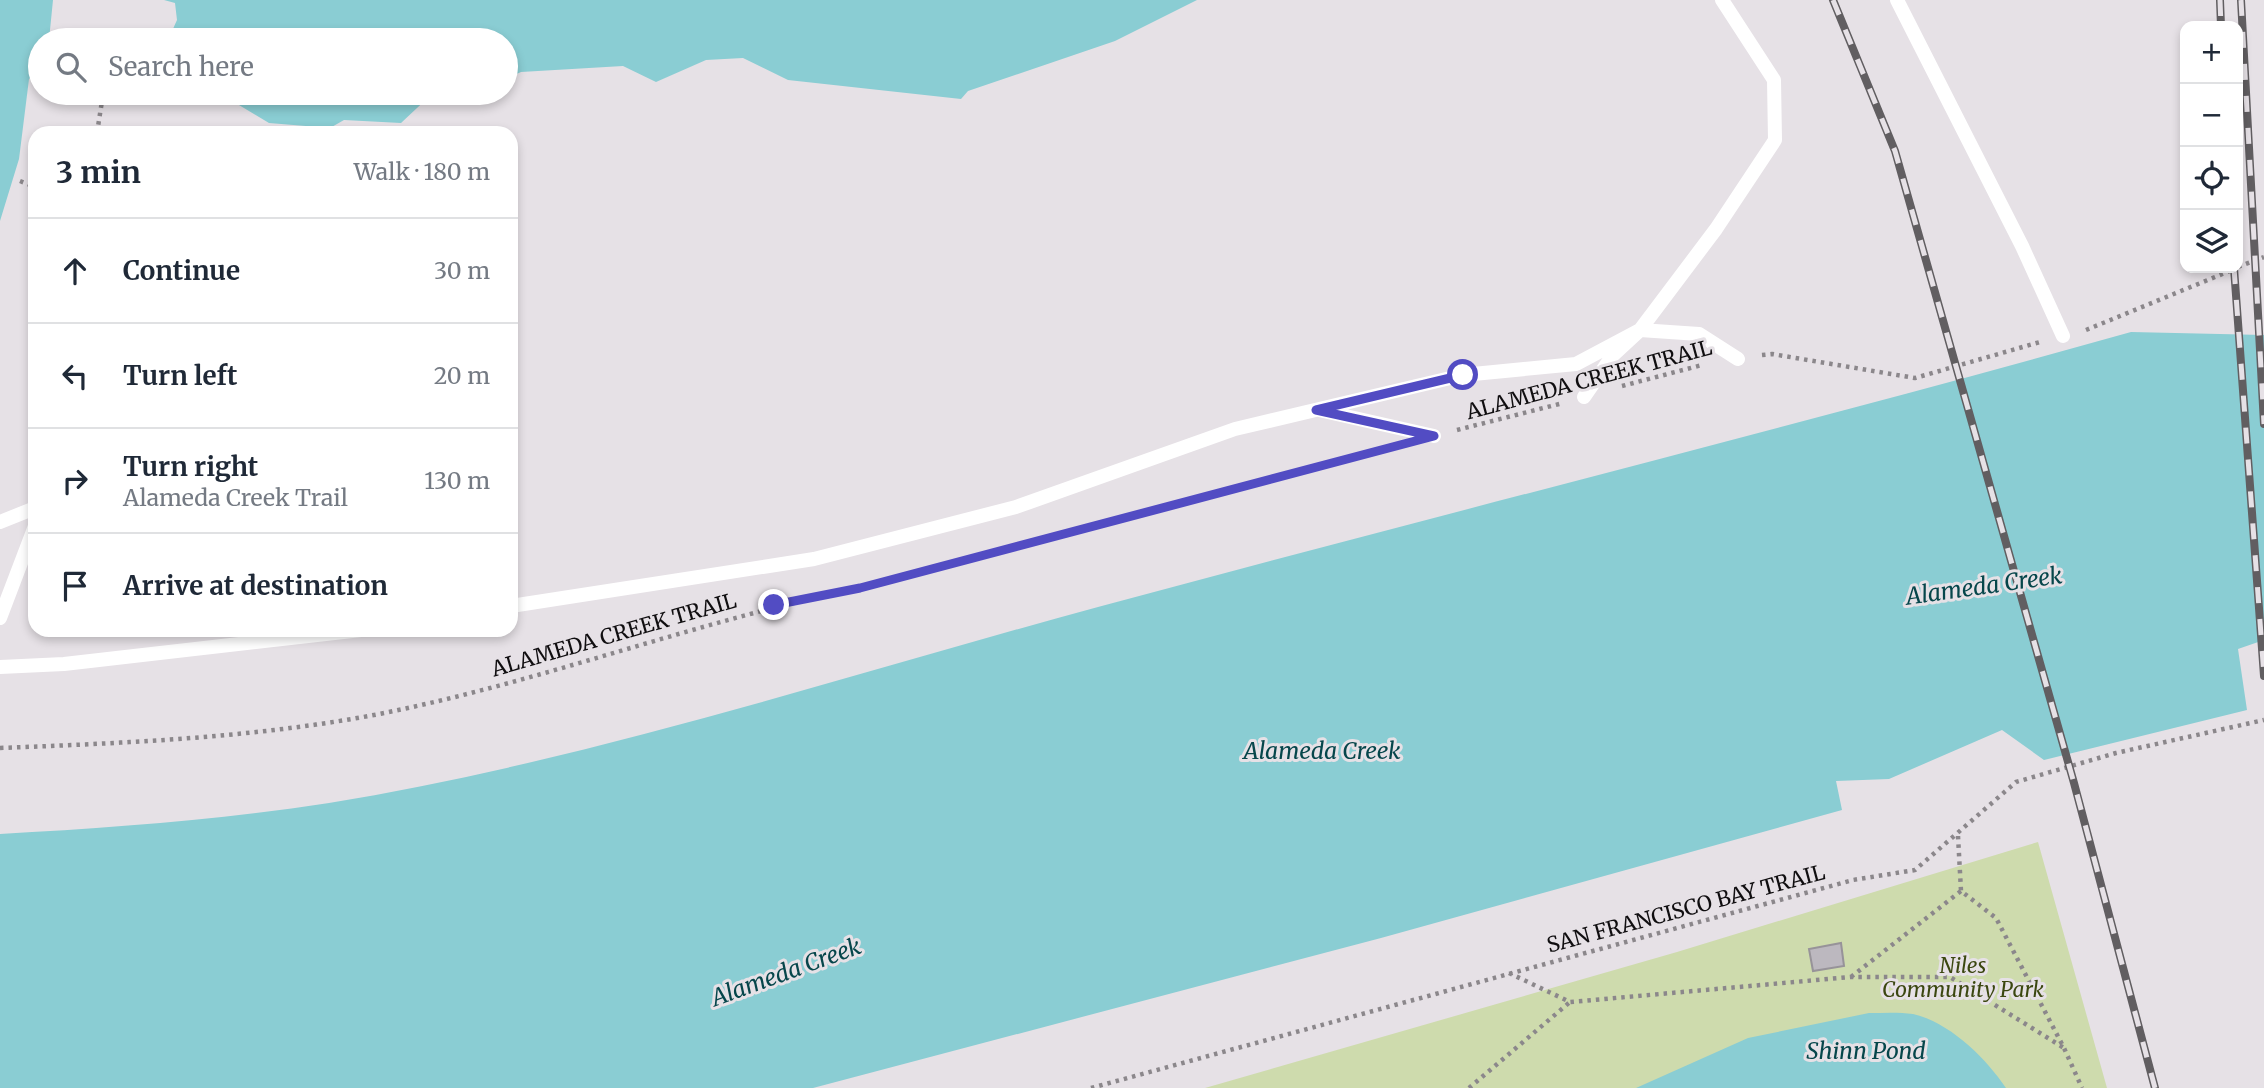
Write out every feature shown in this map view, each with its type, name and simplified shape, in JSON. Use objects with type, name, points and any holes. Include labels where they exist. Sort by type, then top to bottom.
[{"type":"lane","points":[[1584,397],[1613,355],[1640,330],[1716,229],[1775,140],[1774,80],[1722,0]]},
{"type":"lane","points":[[1897,0],[2022,246],[2063,335]]},
{"type":"lane","points":[[518,605],[814,559],[1016,507],[1235,429],[1463,375],[1576,364],[1640,330],[1699,334],[1738,359]]},
{"type":"lane","points":[[1316,410],[1434,436]]},
{"type":"lane","points":[[0,522],[28,511]]},
{"type":"lane","points":[[0,618],[28,544]]},
{"type":"lane","points":[[0,667],[64,664],[294,637]]},
{"type":"path","points":[[98,126],[102,105]]},
{"type":"path","points":[[20,181],[28,184]]},
{"type":"path","name":"ALAMEDA CREEK TRAIL","points":[[2243,266],[2264,257]]},
{"type":"path","name":"ALAMEDA CREEK TRAIL","points":[[1434,436],[1708,363],[1772,354],[1915,378],[2090,329],[2225,273]]},
{"type":"path","name":"ALAMEDA CREEK TRAIL","points":[[0,748],[202,737],[376,714],[615,654],[774,605],[860,588],[1394,447]]},
{"type":"path","name":"SAN FRANCISCO BAY TRAIL","points":[[1091,1088],[1853,880],[1915,870],[1958,836],[2016,782],[2116,753],[2264,720]]},
{"type":"path","points":[[1958,836],[1961,891],[1996,918],[2082,1088]]},
{"type":"path","points":[[1851,977],[1961,891]]},
{"type":"path","points":[[1509,973],[1570,1002],[1851,977],[1950,978],[2064,1048]]},
{"type":"path","points":[[1469,1088],[1570,1002]]},
{"type":"green space","name":"Niles Community Park","points":[[2038,842],[2107,1088],[1205,1088],[1677,952]]},
{"type":"water","points":[[0,0],[53,0],[50,28],[28,28],[28,87],[19,159],[0,221]]},
{"type":"water","points":[[164,0],[1197,0],[1115,41],[968,91],[961,99],[788,80],[743,58],[706,60],[656,82],[623,66],[518,73],[518,28],[173,28],[177,20],[175,3]]},
{"type":"water","points":[[239,105],[420,105],[401,123],[344,120],[334,126],[306,126],[269,123]]},
{"type":"water","name":"Alameda Creek","points":[[2131,332],[2264,335],[2264,640],[2238,649],[2247,710],[2044,760],[2002,730],[1889,779],[1836,781],[1842,810],[1381,938],[813,1088],[0,1088],[0,834],[165,823],[288,809],[427,785],[524,764],[716,715],[1098,607]]},
{"type":"water","name":"Shinn Pond","points":[[1869,1013],[1913,1014],[1940,1025],[1966,1043],[2006,1088],[1636,1088],[1748,1038]]},
{"type":"building","points":[[1841,943],[1844,966],[1813,971],[1809,949]]},
{"type":"railway","points":[[1833,0],[1895,151],[2074,783],[2155,1088]]},
{"type":"railway","points":[[2220,0],[2221,21]]},
{"type":"railway","points":[[2241,0],[2264,424]]},
{"type":"railway","points":[[2234,273],[2264,676]]},
{"type":"route","points":[[774,605],[860,588],[1434,436],[1316,410],[1463,375]]}]
